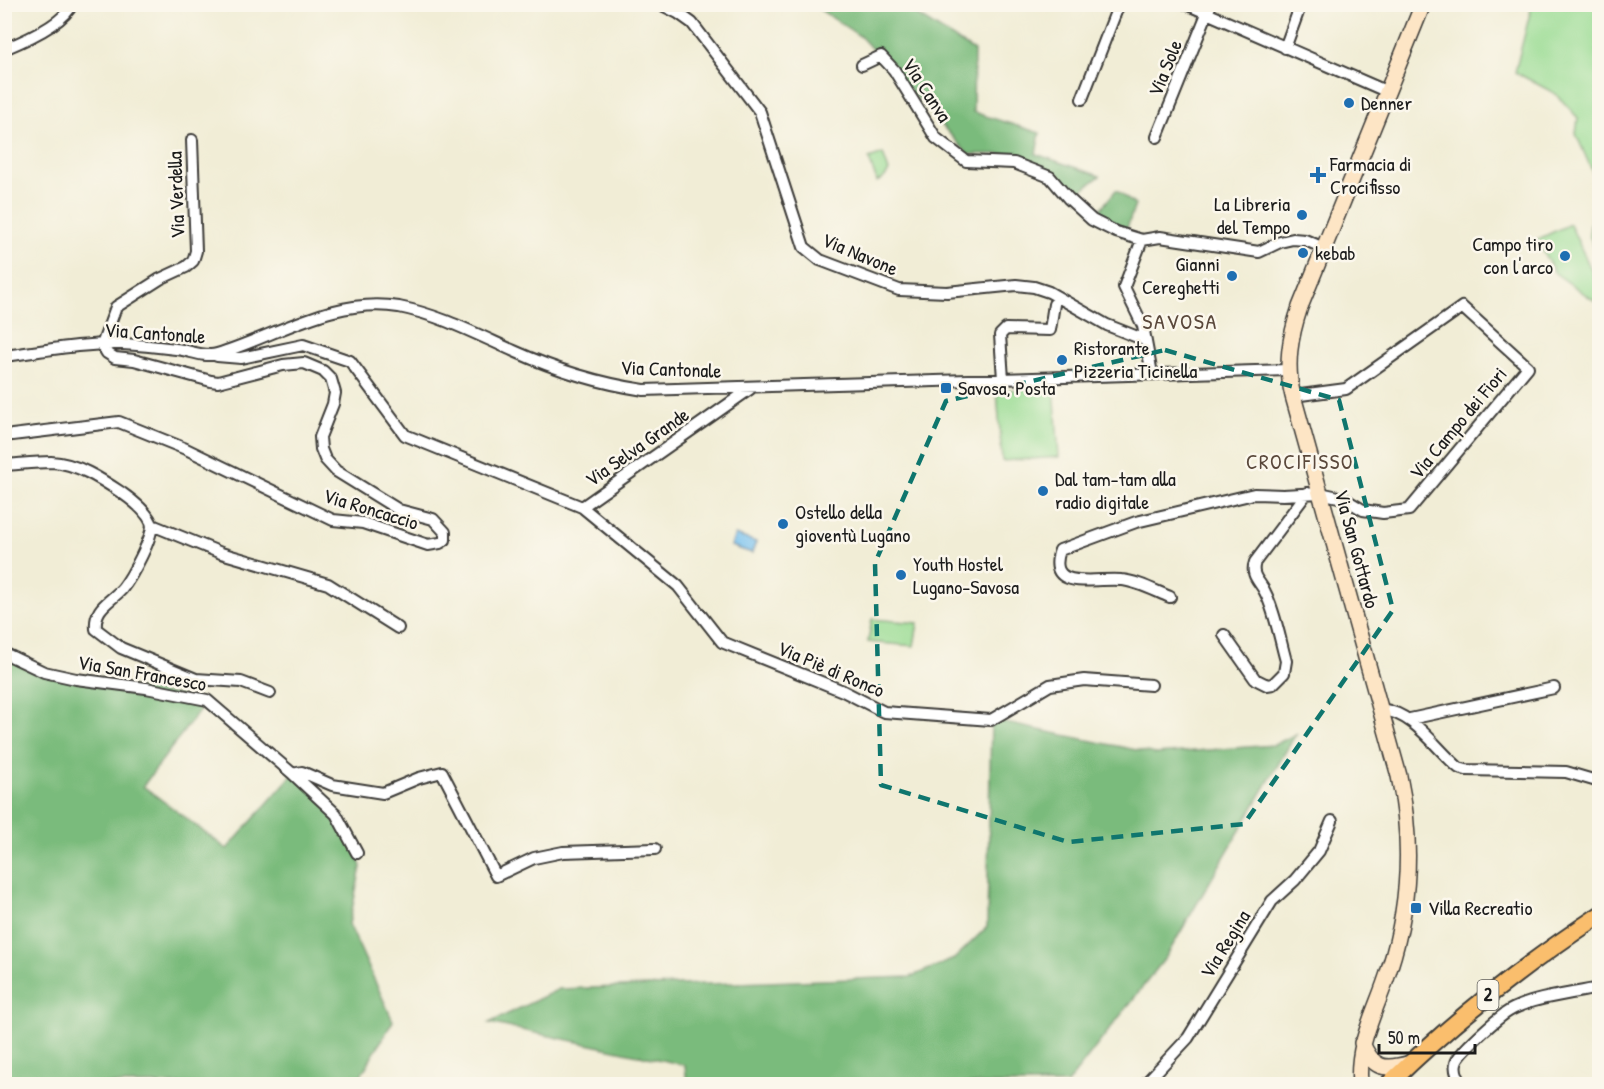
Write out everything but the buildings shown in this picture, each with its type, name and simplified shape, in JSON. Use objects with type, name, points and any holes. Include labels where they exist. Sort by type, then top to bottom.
[{"type":"main road","name":"Via San Gottardo","points":[[1360,1084],[1362,1043],[1389,972],[1407,897],[1408,838],[1403,794],[1380,709],[1314,493],[1288,370],[1290,347],[1297,317],[1423,4]]},
{"type":"main road","name":"2","points":[[1389,1084],[1452,1026],[1515,973],[1598,916]]},
{"type":"main road","points":[[1362,1043],[1369,1057],[1379,1066],[1392,1068],[1411,1064]]},
{"type":"street","points":[[4,49],[60,20],[72,4]]},
{"type":"street","name":"Via Navone","points":[[660,4],[692,23],[760,112],[804,247],[820,260],[899,290],[947,292],[1016,285],[1034,287],[1050,292],[1107,325],[1145,340]]},
{"type":"street","points":[[1082,99],[1119,4]]},
{"type":"street","points":[[1186,4],[1209,9],[1285,48],[1388,92]]},
{"type":"street","points":[[1285,48],[1301,4]]},
{"type":"street","name":"Via Sole","points":[[1156,137],[1209,9]]},
{"type":"street","name":"Via Canva","points":[[862,64],[881,56],[894,70],[936,138],[966,161],[1014,163],[1050,177],[1092,220],[1116,232],[1142,240],[1160,237],[1259,252],[1280,242],[1293,239],[1305,240],[1324,248]]},
{"type":"street","name":"Via Verdella","points":[[102,345],[116,307],[132,295],[186,267],[193,261],[196,251],[192,140]]},
{"type":"street","points":[[1142,240],[1124,286],[1140,319],[1152,374]]},
{"type":"street","points":[[1003,379],[999,335],[1006,328],[1050,330],[1054,304]]},
{"type":"street","name":"Via Cantonale","points":[[4,356],[122,344],[213,355],[325,314],[359,306],[379,305],[398,307],[447,321],[514,351],[604,384],[644,390],[1288,370]]},
{"type":"street","name":"Via Campo dei Fiori","points":[[1293,396],[1346,389],[1462,308],[1528,367],[1409,510],[1383,513],[1363,510],[1343,498],[1314,493]]},
{"type":"street","name":"Via Roncaccio","points":[[4,436],[118,422],[186,449],[333,520],[363,523],[428,545],[445,540],[445,532],[433,519],[399,510],[336,471],[325,459],[320,437],[335,393],[331,380],[323,371],[304,363],[283,365],[211,381],[134,360],[115,358],[106,353],[102,345]]},
{"type":"street","name":"Via Selva Grande","points":[[213,355],[241,358],[303,345],[350,361],[405,435],[582,507],[751,388]]},
{"type":"street","points":[[4,465],[52,462],[71,466],[100,478],[133,500],[152,525],[221,553],[328,584],[398,628]]},
{"type":"street","points":[[1170,597],[1122,580],[1075,581],[1065,578],[1058,564],[1060,550],[1136,522],[1254,494],[1314,493]]},
{"type":"street","points":[[1224,635],[1260,683],[1273,684],[1284,673],[1286,661],[1265,591],[1254,574],[1253,568],[1255,562],[1314,493]]},
{"type":"street","name":"Via Piè di Ronco","points":[[582,507],[678,586],[722,642],[843,691],[884,712],[991,720],[1050,685],[1084,680],[1151,685]]},
{"type":"street","points":[[152,525],[139,562],[122,588],[101,607],[95,620],[96,629],[121,648],[196,679],[241,682],[270,693]]},
{"type":"street","name":"Via San Francesco","points":[[4,653],[44,672],[76,679],[146,687],[207,700],[336,814],[357,853]]},
{"type":"street","points":[[1410,719],[1554,688]]},
{"type":"street","points":[[1380,709],[1392,710],[1410,719],[1459,768],[1566,772],[1599,782]]},
{"type":"street","points":[[293,774],[302,772],[332,785],[382,793],[419,778],[442,772],[496,876],[534,858],[563,852],[655,849]]},
{"type":"street","name":"Via Regina","points":[[1144,1084],[1188,1038],[1272,902],[1295,880],[1319,851],[1332,821]]},
{"type":"street","points":[[1462,1084],[1456,1074],[1456,1062],[1462,1051],[1509,1011],[1536,1001],[1599,988]]},
{"type":"highlighted area","points":[[1165,350],[1339,400],[1393,610],[1244,824],[1068,842],[881,785],[875,563],[946,401]]},
{"type":"green space","points":[[813,5],[901,5],[974,51],[973,112],[1040,133],[1036,154],[1100,176],[1074,196],[1052,175],[1007,154],[968,154],[861,37]]},
{"type":"green space","points":[[1532,5],[1599,5],[1599,258],[1589,235],[1596,180],[1576,134],[1578,118],[1556,94],[1515,72]]},
{"type":"green space","points":[[883,154],[889,171],[877,182],[869,159]]},
{"type":"green space","points":[[1116,190],[1135,205],[1126,231],[1094,217]]},
{"type":"green space","name":"Campo tiro con l'arco","points":[[1570,224],[1599,287],[1599,304],[1555,273],[1536,240]]},
{"type":"green space","points":[[1054,387],[1059,457],[1002,461],[997,391]]},
{"type":"green space","points":[[872,619],[918,623],[914,646],[868,642]]},
{"type":"green space","points":[[5,653],[44,672],[207,700],[143,786],[227,849],[293,774],[336,814],[357,853],[361,867],[349,924],[393,1021],[356,1084],[5,1084]]},
{"type":"green space","points":[[991,720],[1156,754],[1274,745],[1296,734],[1166,957],[1067,1084],[687,1084],[685,1065],[489,1023],[559,989],[910,977],[954,959],[987,927]]},
{"type":"water","points":[[735,535],[756,542],[752,553],[731,546]]},
{"type":"place","name":"Denner","points":[[1349,103]]},
{"type":"place","name":"Farmacia di Crocifisso","points":[[1318,175]]},
{"type":"place","name":"La Libreria del Tempo","points":[[1302,215]]},
{"type":"place","name":"kebab","points":[[1303,253]]},
{"type":"place","name":"Campo tiro con l'arco","points":[[1565,256]]},
{"type":"place","name":"Gianni Cereghetti","points":[[1232,276]]},
{"type":"place","name":"Ristorante Pizzeria Ticinella","points":[[1062,360]]},
{"type":"place","name":"Savosa, Posta","points":[[946,388]]},
{"type":"place","name":"Dal tam-tam alla radio digitale","points":[[1043,491]]},
{"type":"place","name":"Ostello della gioventù Lugano","points":[[783,524]]},
{"type":"place","name":"Youth Hostel Lugano-Savosa","points":[[901,575]]},
{"type":"place","name":"Villa Recreatio","points":[[1416,908]]},
{"type":"district","name":"SAVOSA","points":[[1180,321]]},
{"type":"district","name":"CROCIFISSO","points":[[1300,462]]}]
